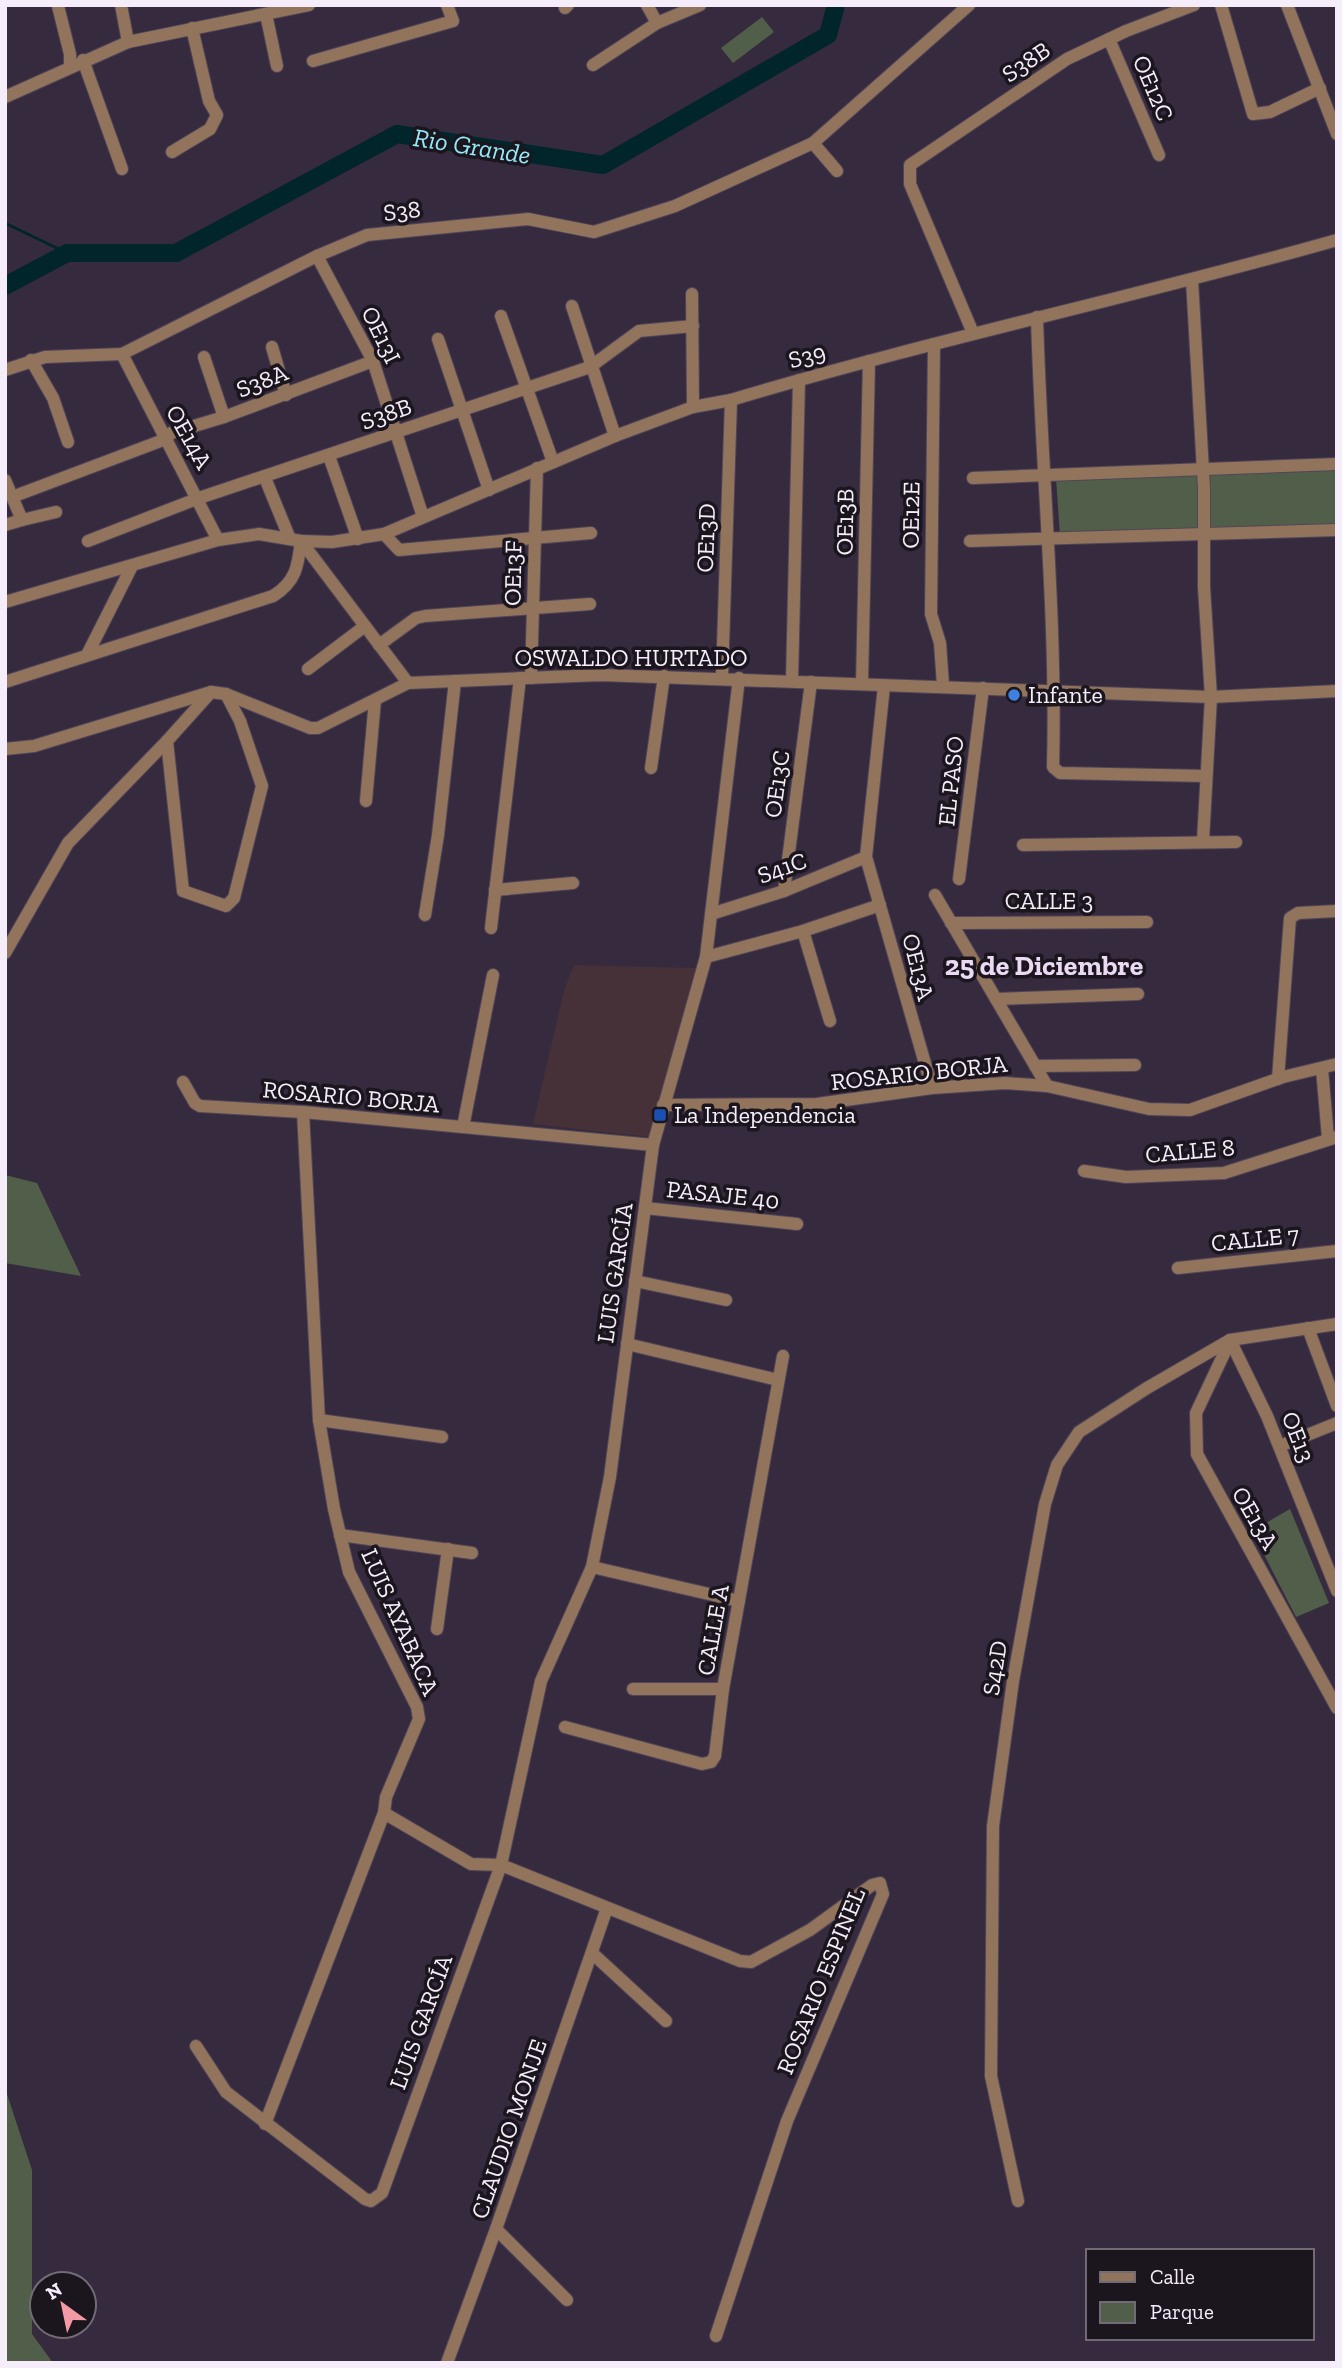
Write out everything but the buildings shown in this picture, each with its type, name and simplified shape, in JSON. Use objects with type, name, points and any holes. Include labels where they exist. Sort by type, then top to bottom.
[{"type":"street","points":[[121,5],[128,43]]},
{"type":"street","points":[[5,97],[83,60],[128,43],[309,5]]},
{"type":"street","points":[[313,61],[453,21],[447,5]]},
{"type":"street","points":[[647,5],[657,23]]},
{"type":"street","points":[[593,65],[657,23],[700,5]]},
{"type":"street","name":"S38","points":[[5,370],[31,360],[122,354],[317,256],[367,235],[528,219],[594,232],[675,206],[813,143],[969,5]]},
{"type":"street","name":"S38B","points":[[973,333],[910,184],[910,165],[1068,59],[1109,38],[1194,5]]},
{"type":"street","points":[[1221,5],[1250,110],[1255,115],[1270,112],[1320,88]]},
{"type":"street","points":[[1287,5],[1337,134]]},
{"type":"street","points":[[58,6],[70,54],[70,66]]},
{"type":"street","points":[[266,13],[277,66]]},
{"type":"street","points":[[172,152],[210,129],[217,115],[209,101],[192,28]]},
{"type":"street","name":"OE12C","points":[[1109,38],[1159,155]]},
{"type":"street","points":[[83,60],[122,169]]},
{"type":"street","points":[[813,143],[837,171]]},
{"type":"street","name":"S39","points":[[296,540],[358,539],[384,534],[553,461],[693,407],[731,400],[973,333],[1192,280],[1337,240]]},
{"type":"street","name":"OE13I","points":[[317,256],[373,361],[423,517]]},
{"type":"street","points":[[1192,280],[1211,697],[1203,841]]},
{"type":"street","points":[[692,294],[693,407]]},
{"type":"street","points":[[572,306],[615,436]]},
{"type":"street","points":[[501,316],[553,461]]},
{"type":"street","points":[[1037,317],[1055,690],[1056,771],[1206,776]]},
{"type":"street","name":"S38B","points":[[88,541],[199,498],[590,367],[639,331],[693,326]]},
{"type":"street","points":[[438,339],[460,411],[489,490]]},
{"type":"street","name":"OE12E","points":[[934,344],[931,614],[940,643],[943,685]]},
{"type":"street","points":[[272,347],[286,395]]},
{"type":"street","name":"OE14A","points":[[122,354],[199,498],[218,540]]},
{"type":"street","points":[[204,358],[224,417]]},
{"type":"street","points":[[31,360],[53,398],[68,442]]},
{"type":"street","name":"S38A","points":[[166,439],[171,433],[286,395],[373,361]]},
{"type":"street","name":"OE13B","points":[[862,684],[870,361]]},
{"type":"street","points":[[792,681],[799,380]]},
{"type":"street","name":"OE13D","points":[[722,677],[731,400]]},
{"type":"street","points":[[12,497],[166,439]]},
{"type":"street","points":[[329,456],[358,539]]},
{"type":"street","points":[[974,478],[1337,464]]},
{"type":"street","name":"OE13F","points":[[491,928],[533,609],[537,468]]},
{"type":"street","points":[[5,749],[34,746],[211,692],[226,694],[310,728],[318,728],[408,683],[296,540],[265,478]]},
{"type":"street","points":[[5,480],[22,520]]},
{"type":"street","points":[[5,526],[56,512]]},
{"type":"street","points":[[970,541],[1337,530]]},
{"type":"street","points":[[384,534],[398,550],[591,533]]},
{"type":"street","points":[[5,602],[131,568],[218,540],[259,534],[296,540]]},
{"type":"street","points":[[5,682],[273,596],[292,582],[299,565],[296,540]]},
{"type":"street","points":[[87,655],[131,568]]},
{"type":"street","points":[[379,645],[416,618],[590,604]]},
{"type":"street","points":[[309,668],[365,626]]},
{"type":"street","points":[[651,768],[664,676]]},
{"type":"street","name":"OSWALDO HURTADO","points":[[408,683],[664,676],[1211,697],[1337,691]]},
{"type":"street","name":"LUIS GARCÍA","points":[[265,2124],[365,2199],[375,2199],[382,2193],[500,1865],[541,1681],[592,1567],[610,1477],[653,1145],[706,957],[739,678]]},
{"type":"street","points":[[425,915],[438,835],[455,681]]},
{"type":"street","name":"OE13C","points":[[784,891],[811,682]]},
{"type":"street","points":[[866,857],[884,686]]},
{"type":"street","name":"EL PASO","points":[[959,879],[983,688]]},
{"type":"street","points":[[5,953],[68,843],[211,692]]},
{"type":"street","points":[[167,741],[183,891],[226,906],[234,898],[262,786],[240,721],[226,694]]},
{"type":"street","points":[[366,801],[375,700]]},
{"type":"street","points":[[1023,845],[1236,842]]},
{"type":"street","name":"S41C","points":[[711,914],[784,891],[866,857]]},
{"type":"street","name":"OE13A","points":[[866,857],[905,1003],[932,1088]]},
{"type":"street","points":[[495,890],[573,883]]},
{"type":"street","points":[[935,895],[1047,1086]]},
{"type":"street","points":[[706,957],[803,931],[880,905]]},
{"type":"street","points":[[1278,1079],[1290,918],[1298,913],[1337,911]]},
{"type":"street","name":"CALLE 3","points":[[951,923],[1147,922]]},
{"type":"street","points":[[803,931],[830,1021]]},
{"type":"street","points":[[463,1127],[493,975]]},
{"type":"street","points":[[996,999],[1138,994]]},
{"type":"street","name":"ROSARIO BORJA","points":[[663,1105],[817,1104],[932,1088],[1005,1083],[1047,1086],[1149,1109],[1190,1110],[1278,1079],[1337,1064]]},
{"type":"street","points":[[1035,1066],[1135,1065]]},
{"type":"street","points":[[1322,1069],[1333,1138]]},
{"type":"street","name":"ROSARIO BORJA","points":[[183,1082],[200,1107],[303,1112],[653,1145]]},
{"type":"street","name":"LUIS AYABACA","points":[[265,2124],[384,1813],[386,1797],[416,1727],[417,1707],[349,1573],[340,1535],[319,1420],[303,1112]]},
{"type":"street","name":"CALLE 8","points":[[1084,1171],[1126,1177],[1224,1172],[1333,1138]]},
{"type":"street","name":"PASAJE 40","points":[[645,1208],[797,1224]]},
{"type":"street","name":"CALLE 7","points":[[1178,1268],[1337,1251]]},
{"type":"street","points":[[635,1282],[726,1300]]},
{"type":"street","name":"S42D","points":[[1018,2201],[991,2076],[993,1826],[1013,1681],[1045,1504],[1057,1465],[1079,1432],[1147,1388],[1230,1340],[1337,1324]]},
{"type":"street","points":[[1308,1328],[1337,1406]]},
{"type":"street","name":"OE13A","points":[[1230,1340],[1196,1413],[1197,1454],[1337,1708]]},
{"type":"street","name":"OE13","points":[[1230,1340],[1280,1446],[1337,1591]]},
{"type":"street","points":[[627,1344],[778,1380]]},
{"type":"street","name":"CALLE A","points":[[565,1727],[708,1763],[715,1756],[723,1689],[783,1356]]},
{"type":"street","points":[[319,1420],[442,1437]]},
{"type":"street","points":[[1280,1446],[1337,1423]]},
{"type":"street","points":[[340,1535],[472,1553]]},
{"type":"street","points":[[438,1629],[448,1549]]},
{"type":"street","points":[[592,1567],[739,1601]]},
{"type":"street","points":[[633,1689],[723,1689]]},
{"type":"street","points":[[384,1813],[471,1864],[500,1865]]},
{"type":"street","name":"ROSARIO ESPINEL","points":[[500,1865],[740,1961],[751,1962],[810,1930],[872,1885],[880,1883],[883,1889],[787,2121],[716,2336]]},
{"type":"street","name":"CLAUDIO MONJE","points":[[447,2363],[607,1908]]},
{"type":"street","points":[[592,1953],[666,2021]]},
{"type":"street","points":[[196,2046],[226,2092],[265,2124]]},
{"type":"street","points":[[496,2229],[568,2300]]},
{"type":"shaded area","points":[[574,965],[699,968],[650,1137],[533,1124],[564,990]]},
{"type":"green space","points":[[762,17],[774,32],[733,63],[721,48]]},
{"type":"green space","points":[[1337,468],[1337,525],[1209,530],[1208,475]]},
{"type":"green space","points":[[1200,475],[1199,531],[1060,535],[1056,478]]},
{"type":"green space","points":[[5,1175],[37,1183],[81,1276],[5,1263]]},
{"type":"green space","points":[[1290,1509],[1329,1603],[1296,1617],[1252,1531]]},
{"type":"green space","points":[[5,2088],[32,2170],[32,2270],[28,2270],[28,2340],[36,2340],[53,2363],[5,2363]]},
{"type":"waterway","name":"Rio Grande","points":[[5,286],[67,253],[176,253],[397,134],[603,165],[828,35],[836,5]]},
{"type":"waterway","points":[[5,223],[67,253]]},
{"type":"place","name":"Infante","points":[[1014,695]]},
{"type":"place","name":"La Independencia","points":[[660,1115]]},
{"type":"district","name":"25 de Diciembre","points":[[1044,965]]}]
